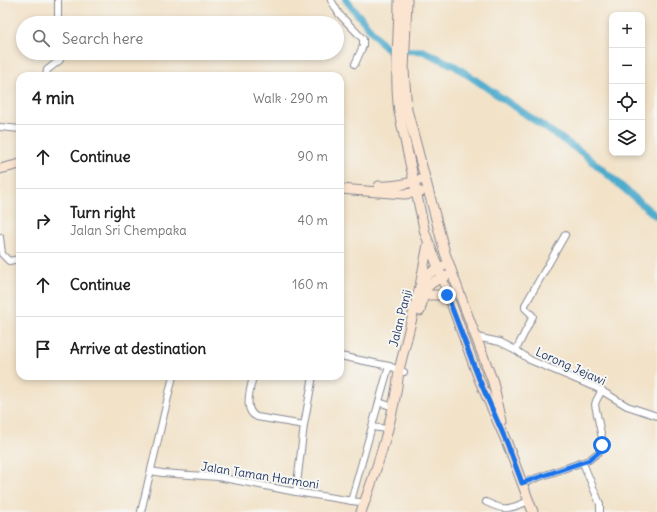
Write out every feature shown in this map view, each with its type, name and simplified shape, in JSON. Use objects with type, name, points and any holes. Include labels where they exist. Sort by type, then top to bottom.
[{"type":"main road","points":[[399,0],[401,33]]},
{"type":"main road","points":[[407,0],[401,33],[397,91],[399,112],[416,192],[429,244],[437,268],[479,379],[507,443],[533,512]]},
{"type":"main road","points":[[399,66],[407,110],[428,191],[451,269],[493,382],[507,443]]},
{"type":"main road","points":[[0,169],[16,165]]},
{"type":"main road","points":[[344,183],[390,187],[425,179]]},
{"type":"main road","points":[[344,189],[404,194],[428,191]]},
{"type":"main road","points":[[421,282],[429,244]]},
{"type":"main road","name":"Jalan Panji","points":[[402,371],[421,282],[428,273],[437,268],[451,269]]},
{"type":"main road","points":[[361,512],[387,429],[398,383],[424,295],[432,282],[451,269]]},
{"type":"main road","points":[[424,295],[447,295]]},
{"type":"street","points":[[58,0],[58,16]]},
{"type":"street","points":[[331,0],[341,16]]},
{"type":"street","points":[[344,19],[363,39],[363,46],[355,64]]},
{"type":"street","points":[[47,72],[59,60]]},
{"type":"street","points":[[0,127],[16,129]]},
{"type":"street","points":[[516,350],[533,316],[525,308],[525,305],[564,234]]},
{"type":"street","points":[[0,237],[2,254],[9,260],[16,259]]},
{"type":"street","name":"Lorong Jejawi","points":[[476,337],[500,342],[516,350],[530,360],[602,390],[627,406],[657,416]]},
{"type":"street","points":[[344,357],[389,366],[402,371]]},
{"type":"street","points":[[350,501],[389,366]]},
{"type":"street","points":[[141,512],[172,380]]},
{"type":"street","points":[[252,380],[248,405],[252,414],[257,417],[304,425]]},
{"type":"street","points":[[296,492],[304,425],[312,380]]},
{"type":"street","points":[[522,483],[591,459],[600,451],[602,438],[596,401],[602,390]]},
{"type":"street","points":[[379,402],[393,407]]},
{"type":"street","points":[[372,426],[387,429]]},
{"type":"street","points":[[583,462],[600,504],[600,512]]},
{"type":"street","name":"Jalan Taman Harmoni","points":[[151,471],[170,474],[216,477],[365,503]]},
{"type":"street","points":[[486,502],[504,510],[529,502]]},
{"type":"waterway","points":[[346,0],[384,46],[390,50],[423,51],[455,66],[584,154],[657,217]]},
{"type":"route","points":[[447,295],[479,379],[507,443],[522,483],[589,460],[600,451],[602,445]]}]
